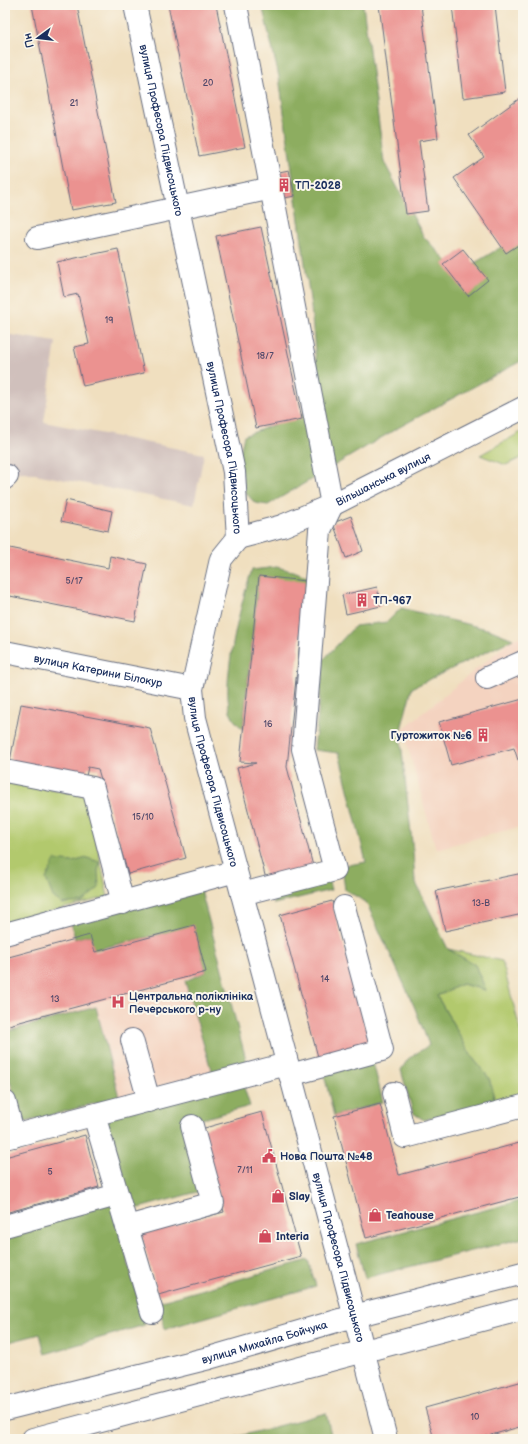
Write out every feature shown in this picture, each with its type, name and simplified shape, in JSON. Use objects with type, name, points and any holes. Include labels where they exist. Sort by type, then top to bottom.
[{"type":"street","name":"вулиця Професора Підвисоцького","points":[[135,5],[234,472],[238,538],[221,559],[192,689],[195,718],[386,1439]]},
{"type":"street","points":[[236,5],[332,505],[320,530],[303,749],[335,870],[242,894]]},
{"type":"street","points":[[38,238],[272,188]]},
{"type":"street","name":"Вільшанська вулиця","points":[[238,538],[282,526],[332,505],[523,408]]},
{"type":"street","name":"вулиця Катерини Білокур","points":[[5,652],[192,689]]},
{"type":"street","points":[[486,678],[523,662]]},
{"type":"street","points":[[5,771],[93,788],[123,902]]},
{"type":"street","points":[[5,934],[236,871]]},
{"type":"street","points":[[5,1102],[9,1137],[149,1101],[382,1050],[344,907]]},
{"type":"street","points":[[132,1040],[149,1101]]},
{"type":"street","points":[[394,1093],[404,1138],[523,1106]]},
{"type":"street","points":[[94,1115],[152,1312]]},
{"type":"street","points":[[127,1227],[213,1203],[192,1126]]},
{"type":"street","points":[[5,1226],[118,1195]]},
{"type":"street","name":"вулиця Михайла Бойчука","points":[[5,1409],[209,1358],[354,1316],[523,1273]]},
{"type":"street","points":[[43,1438],[523,1309]]},
{"type":"shaded area","points":[[5,334],[56,342],[44,422],[204,454],[194,505],[25,472],[5,473]]},
{"type":"shaded area","points":[[523,635],[523,826],[436,849],[403,729],[513,639]]},
{"type":"shaded area","name":"Центральна поліклініка Печерського р-ну","points":[[200,887],[247,1063],[5,1127],[5,941]]},
{"type":"green space","points":[[262,5],[363,5],[384,162],[424,237],[458,273],[523,234],[523,360],[396,429],[268,505],[255,503],[245,492],[239,457],[244,436],[320,407],[311,307],[279,77]]},
{"type":"green space","points":[[523,431],[523,457],[506,465],[480,455]]},
{"type":"green space","points":[[277,567],[311,578],[311,596],[259,576],[243,729],[233,718],[229,706],[228,689],[229,668],[237,622],[252,570]]},
{"type":"green space","points":[[401,608],[491,630],[513,639],[412,688],[400,733],[415,881],[448,949],[475,965],[486,990],[462,984],[437,996],[472,1057],[489,1078],[495,1102],[424,1120],[413,1113],[401,1070],[408,1059],[429,1045],[414,1006],[366,902],[345,890],[342,866],[366,862],[339,753],[314,750],[324,659],[355,626],[387,622]]},
{"type":"green space","points":[[5,780],[87,796],[108,897],[5,923]]},
{"type":"green space","points":[[87,858],[100,862],[98,871],[99,888],[82,902],[62,904],[53,897],[46,879],[55,860],[72,862]]},
{"type":"green space","points":[[328,878],[331,890],[274,904],[271,892]]},
{"type":"green space","points":[[200,887],[247,1063],[212,1073],[185,981],[206,972],[194,926],[94,950],[90,935],[75,939],[71,923]]},
{"type":"green space","points":[[448,949],[502,961],[523,1040],[523,1099],[495,1102],[489,1078],[472,1057],[437,996],[462,984],[485,990],[475,965]]},
{"type":"green space","points":[[96,1007],[119,1097],[22,1123],[5,1064],[5,1032]]},
{"type":"green space","points":[[372,1058],[383,1102],[334,1116],[323,1070]]},
{"type":"green space","points":[[242,1081],[250,1106],[187,1123],[204,1190],[128,1211],[101,1119]]},
{"type":"green space","points":[[523,1200],[523,1238],[365,1278],[356,1244]]},
{"type":"green space","points":[[112,1202],[145,1325],[45,1354],[40,1334],[5,1343],[5,1231]]},
{"type":"green space","points":[[308,1260],[316,1286],[165,1329],[158,1302]]},
{"type":"green space","points":[[326,1413],[332,1439],[229,1439]]},
{"type":"building","points":[[32,5],[77,5],[116,202],[71,210]]},
{"type":"building","points":[[168,5],[216,5],[245,147],[199,156]]},
{"type":"building","points":[[379,5],[421,5],[438,138],[419,141],[428,211],[406,214]]},
{"type":"building","points":[[452,5],[495,5],[505,92],[463,98]]},
{"type":"building","points":[[523,96],[523,188],[520,190],[523,195],[523,242],[506,253],[454,178],[484,157],[469,135]]},
{"type":"building","name":"ТП-2028","points":[[289,170],[295,196],[279,199],[274,173]]},
{"type":"building","points":[[261,227],[302,419],[256,428],[216,236]]},
{"type":"building","points":[[118,249],[144,373],[83,386],[74,347],[89,344],[78,294],[64,297],[57,262]]},
{"type":"building","points":[[463,249],[488,280],[468,296],[443,264]]},
{"type":"building","points":[[66,500],[112,511],[108,531],[61,521]]},
{"type":"building","points":[[351,516],[363,551],[346,558],[333,523]]},
{"type":"building","points":[[5,547],[108,568],[110,556],[147,564],[135,621],[5,595]]},
{"type":"building","points":[[259,576],[306,581],[287,767],[313,866],[266,879],[237,768],[256,763],[240,762]]},
{"type":"building","name":"ТП-967","points":[[377,587],[381,606],[346,614],[342,595]]},
{"type":"building","name":"Гуртожиток №6","points":[[523,699],[523,759],[518,760],[514,748],[451,765],[439,722]]},
{"type":"building","points":[[21,704],[150,728],[186,858],[128,874],[98,769],[88,767],[86,776],[10,761]]},
{"type":"building","points":[[523,873],[523,914],[445,931],[436,891]]},
{"type":"building","points":[[332,901],[370,1043],[318,1057],[280,915]]},
{"type":"building","points":[[194,925],[206,972],[5,1026],[5,958],[90,935],[95,952]]},
{"type":"building","points":[[380,1104],[399,1175],[523,1142],[523,1196],[366,1238],[334,1116]]},
{"type":"building","points":[[262,1112],[301,1256],[158,1295],[141,1234],[224,1212],[201,1129]]},
{"type":"building","points":[[85,1135],[99,1187],[5,1213],[5,1157]]},
{"type":"building","points":[[523,1381],[523,1426],[477,1439],[434,1439],[425,1408]]},
{"type":"place","name":"ТП-2028","points":[[284,185]]},
{"type":"place","name":"ТП-967","points":[[362,600]]},
{"type":"place","name":"Гуртожиток №6","points":[[483,735]]},
{"type":"place","name":"Центральна поліклініка Печерського р-ну","points":[[118,1002]]},
{"type":"place","name":"Нова Пошта №48","points":[[269,1156]]},
{"type":"place","name":"Slay","points":[[278,1196]]},
{"type":"place","name":"Teahouse","points":[[375,1215]]},
{"type":"place","name":"Interia","points":[[265,1236]]}]
